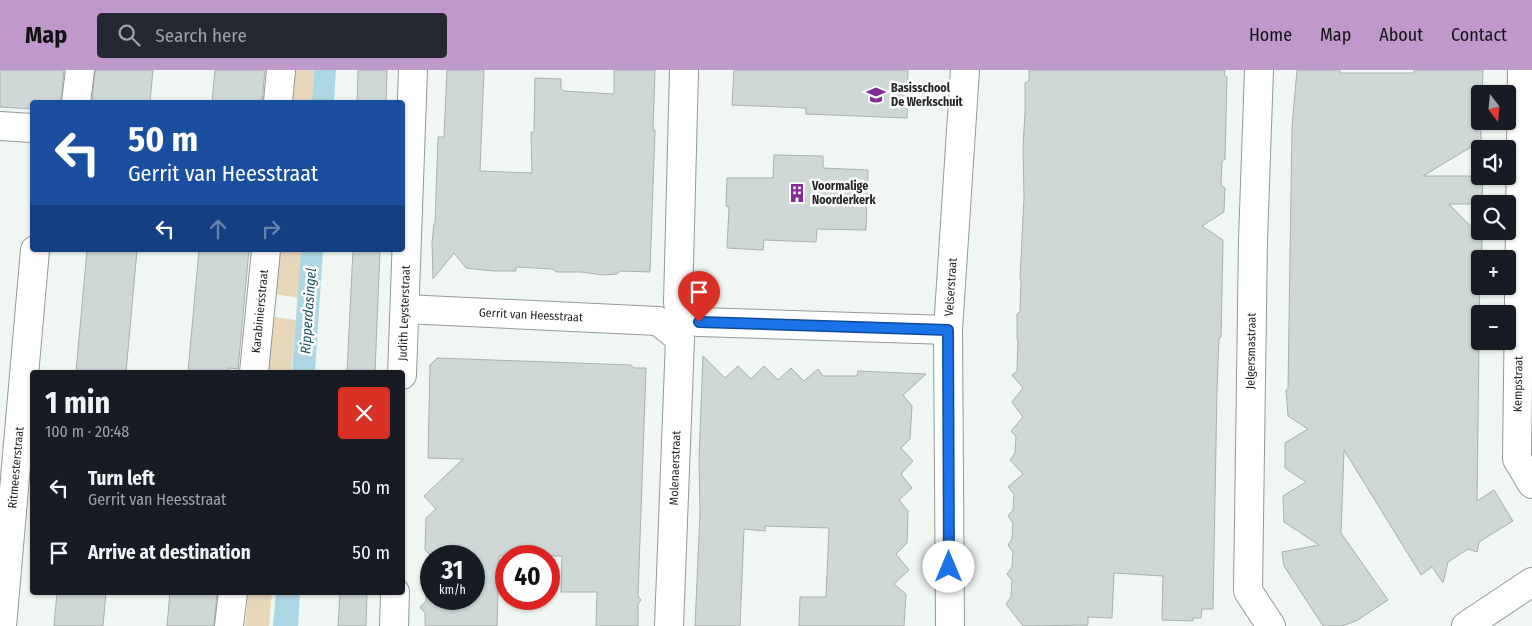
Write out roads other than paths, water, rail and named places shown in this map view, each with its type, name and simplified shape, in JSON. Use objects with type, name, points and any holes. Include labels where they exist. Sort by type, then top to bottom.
[{"type":"street","points":[[76,100],[80,70]]},
{"type":"street","points":[[278,100],[281,70]]},
{"type":"street","name":"Judith Leysterstraat","points":[[402,370],[413,70]]},
{"type":"street","points":[[684,70],[678,303],[689,331]]},
{"type":"street","name":"Velserstraat","points":[[950,626],[948,330],[965,70]]},
{"type":"street","name":"Jelgersmastraat","points":[[1259,70],[1253,249],[1248,591],[1271,626]]},
{"type":"street","name":"Kempstraat","points":[[1522,70],[1517,459],[1532,484]]},
{"type":"street","points":[[0,126],[30,128]]},
{"type":"street","name":"Ritmeesterstraat","points":[[2,626],[10,413],[35,252]]},
{"type":"street","name":"Karabiniersstraat","points":[[254,370],[266,252]]},
{"type":"street","points":[[658,321],[678,303]]},
{"type":"street","name":"Gerrit van Heesstraat","points":[[405,309],[658,321]]},
{"type":"street","points":[[658,321],[689,331],[948,330]]},
{"type":"street","name":"Molenaerstraat","points":[[669,626],[689,331]]},
{"type":"street","points":[[1466,626],[1532,582]]},
{"type":"street","points":[[229,626],[232,595]]},
{"type":"street","points":[[394,626],[395,595]]},
{"type":"water","points":[[314,70],[336,70],[334,100],[312,100]]},
{"type":"water","name":"Ripperdasingel","points":[[301,252],[323,252],[315,370],[292,370]]},
{"type":"water","points":[[276,595],[300,595],[298,626],[273,626]]},
{"type":"place","name":"Basisschool De Werkschuit","points":[[876,95]]},
{"type":"place","name":"Voormalige Noorderkerk","points":[[797,193]]}]
